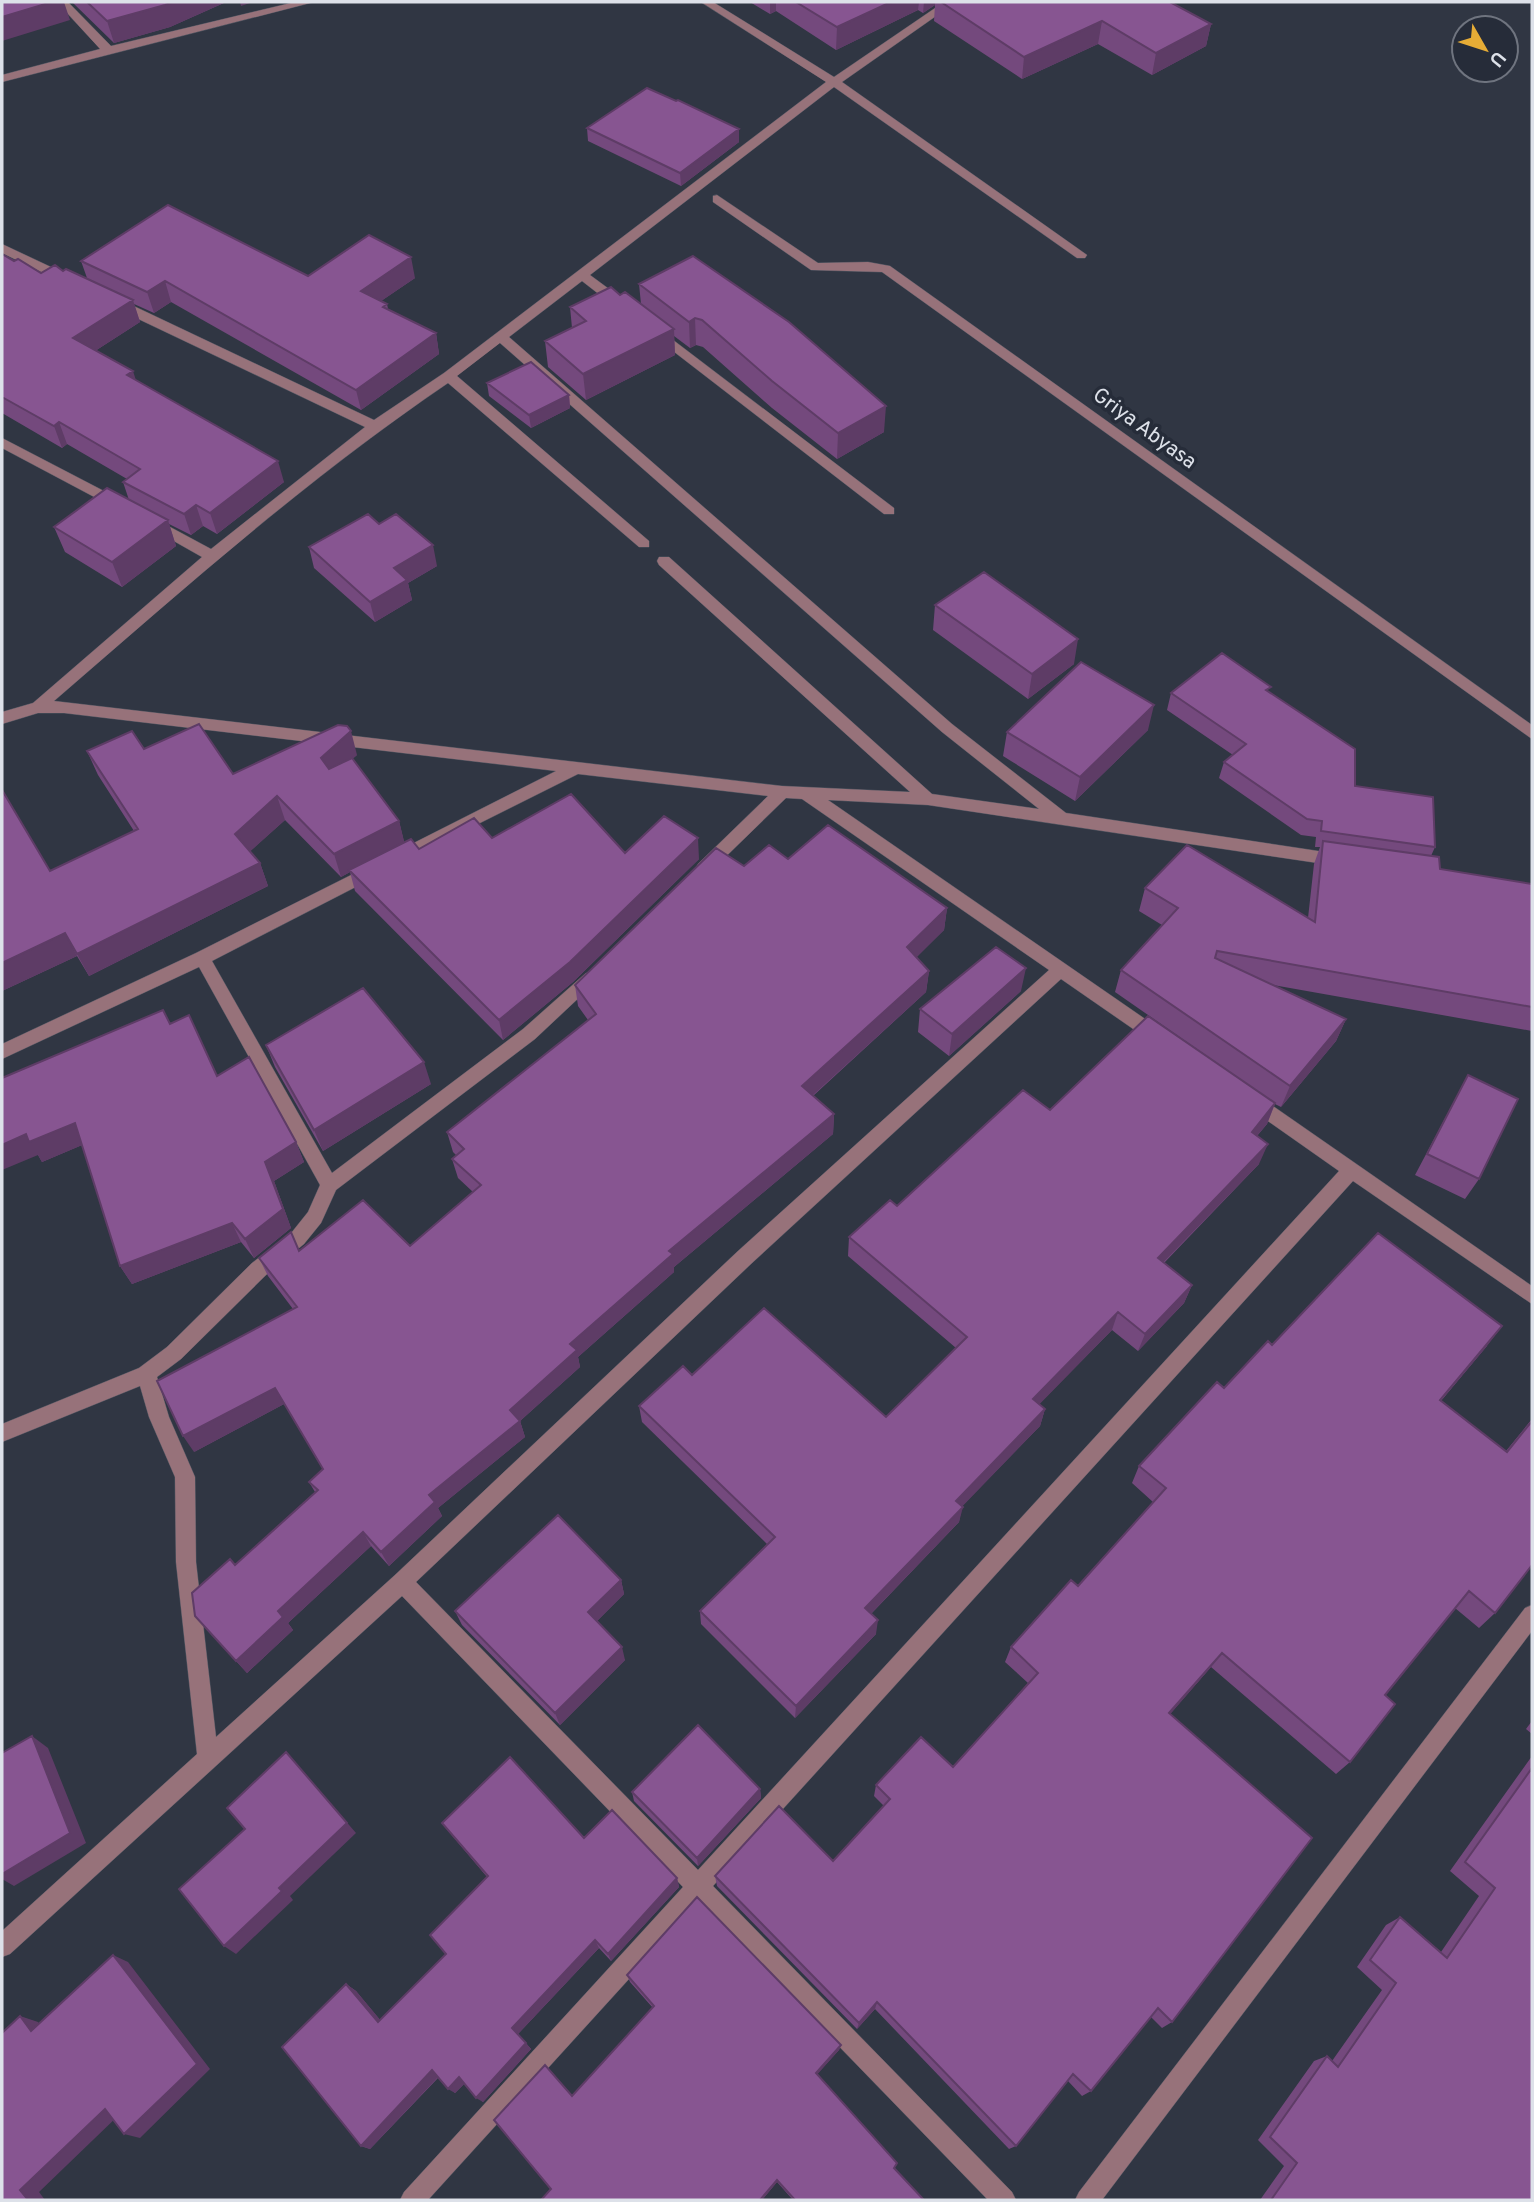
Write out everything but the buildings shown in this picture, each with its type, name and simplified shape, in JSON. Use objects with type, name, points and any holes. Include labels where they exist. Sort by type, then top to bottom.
[{"type":"street","points":[[62,2],[108,50]]},
{"type":"street","points":[[2,79],[108,50],[308,2]]},
{"type":"street","points":[[706,2],[834,82],[1081,255]]},
{"type":"street","points":[[38,707],[212,556],[375,426],[449,376],[834,82],[951,2]]},
{"type":"street","name":"Griya Abyasa","points":[[717,200],[815,267],[858,266],[886,269],[1532,733]]},
{"type":"street","points":[[2,248],[74,283]]},
{"type":"street","points":[[582,274],[889,511]]},
{"type":"street","points":[[99,295],[375,426]]},
{"type":"street","points":[[501,337],[947,728],[1064,820]]},
{"type":"street","points":[[449,376],[645,544]]},
{"type":"street","points":[[2,442],[212,556]]},
{"type":"street","points":[[664,561],[928,799]]},
{"type":"street","points":[[2,718],[38,707],[64,707],[782,792],[928,799],[1352,862]]},
{"type":"street","points":[[2,1052],[202,958],[576,768]]},
{"type":"street","points":[[695,877],[782,792]]},
{"type":"street","points":[[807,794],[1172,1047]]},
{"type":"street","points":[[202,958],[329,1185]]},
{"type":"street","points":[[2,1433],[146,1374],[174,1353],[259,1269],[298,1238],[315,1217],[329,1185],[529,1034],[608,962]]},
{"type":"street","points":[[2,1946],[402,1582],[745,1257],[1059,971]]},
{"type":"street","points":[[1240,1093],[1353,1169],[1532,1296]]},
{"type":"street","points":[[412,2200],[699,1888],[1037,1512],[1353,1169]]},
{"type":"street","points":[[146,1374],[159,1417],[185,1477],[186,1562],[208,1756]]},
{"type":"street","points":[[402,1582],[1004,2200]]},
{"type":"street","points":[[1087,2200],[1532,1615]]}]
